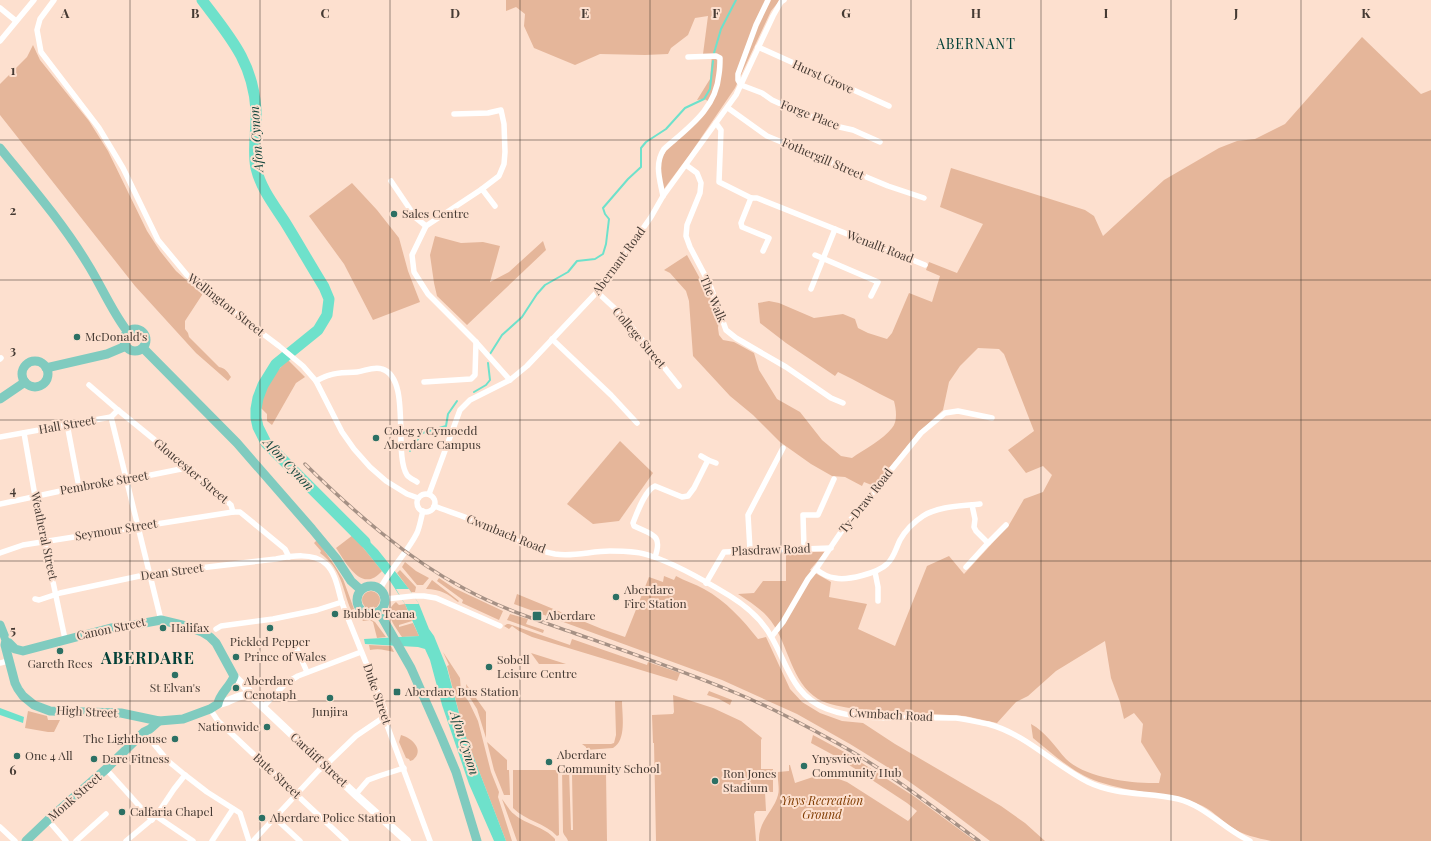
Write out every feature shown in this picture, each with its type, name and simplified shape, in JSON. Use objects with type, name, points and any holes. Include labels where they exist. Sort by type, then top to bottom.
[{"type":"main road","points":[[0,148],[68,234],[87,263],[114,312],[127,331]]},
{"type":"main road","points":[[134,328],[138,329],[144,334],[146,341],[143,348],[136,351],[128,349],[126,346],[124,337],[127,331],[134,328]]},
{"type":"main road","points":[[46,368],[107,354],[126,346]]},
{"type":"main road","points":[[143,348],[237,443],[312,529],[336,558],[351,581],[361,590]]},
{"type":"main road","points":[[34,361],[40,362],[46,368],[47,376],[44,383],[36,387],[25,382],[22,370],[28,363],[34,361]]},
{"type":"main road","points":[[1,396],[25,382]]},
{"type":"main road","points":[[368,586],[372,586],[380,589],[385,595],[386,599],[384,606],[379,612],[370,614],[362,611],[358,603],[358,594],[361,590],[368,586]]},
{"type":"main road","points":[[379,612],[411,668],[456,772],[468,807],[476,840]]},
{"type":"main road","name":"Canon Street","points":[[6,640],[15,649],[23,651],[115,627],[160,620],[177,623],[198,630],[210,637],[216,642],[234,676]]},
{"type":"main road","name":"High Street","points":[[0,625],[6,640],[5,645],[15,683],[23,696],[34,705],[50,711],[121,713],[159,721]]},
{"type":"main road","points":[[214,706],[233,681],[234,676]]},
{"type":"main road","name":"Cardiff Street","points":[[234,676],[250,692],[250,695],[407,841]]},
{"type":"main road","points":[[159,721],[183,719],[222,704],[239,695],[250,695]]},
{"type":"main road","points":[[141,717],[144,732]]},
{"type":"main road","name":"Monk Street","points":[[26,841],[106,769],[144,732],[159,721]]},
{"type":"street","points":[[0,41],[34,0]]},
{"type":"street","name":"Wellington Street","points":[[54,0],[40,19],[37,30],[41,52],[103,135],[123,168],[158,240],[187,275],[280,346],[303,366],[316,381],[342,432],[354,449],[370,467],[386,481],[407,494],[418,498]]},
{"type":"street","points":[[742,85],[738,80],[738,74],[756,25],[768,0]]},
{"type":"street","name":"Abernant Road","points":[[429,494],[460,410],[470,400],[510,380],[527,366],[597,292],[651,217],[663,196],[728,108],[742,85],[772,16],[784,0]]},
{"type":"street","points":[[0,8],[16,21]]},
{"type":"street","name":"Hurst Grove","points":[[758,47],[889,106]]},
{"type":"street","points":[[663,196],[658,164],[660,156],[664,149],[706,110],[718,86],[720,58],[716,56],[688,57]]},
{"type":"street","name":"Forge Place","points":[[742,85],[762,92],[772,100],[783,105],[835,126],[853,130],[880,142]]},
{"type":"street","name":"Fothergill Street","points":[[728,108],[767,136],[888,186],[924,198]]},
{"type":"street","points":[[454,114],[488,113],[501,110],[504,124],[504,164],[499,176],[426,226],[412,255],[414,272],[428,294],[476,342],[510,380]]},
{"type":"street","name":"Wenallt Road","points":[[716,123],[721,130],[719,182],[751,198],[757,198],[925,264]]},
{"type":"street","name":"The Walk","points":[[686,165],[697,173],[700,183],[700,193],[687,225],[686,236],[690,247],[710,285],[726,330],[736,338],[786,367],[831,398],[843,403]]},
{"type":"street","points":[[391,181],[416,218],[426,226]]},
{"type":"street","points":[[482,189],[495,206]]},
{"type":"street","points":[[751,198],[740,223],[742,227],[769,238],[763,251]]},
{"type":"street","name":"Wenallt Road","points":[[811,289],[835,229]]},
{"type":"street","points":[[815,255],[878,282],[872,296]]},
{"type":"street","name":"College Street","points":[[597,292],[623,316],[679,386]]},
{"type":"street","points":[[552,339],[611,395],[637,423]]},
{"type":"street","points":[[424,382],[471,379],[475,375],[476,342]]},
{"type":"street","points":[[316,381],[330,374],[373,368],[381,368],[387,372],[394,381],[400,400],[403,464],[407,476],[417,482]]},
{"type":"street","name":"Gloucester Street","points":[[89,385],[186,468],[192,470],[231,505],[233,512],[240,512],[285,549],[289,556]]},
{"type":"street","points":[[118,410],[111,417],[160,620]]},
{"type":"street","name":"Ty-Draw Road","points":[[772,636],[783,622],[808,579],[843,529],[917,437],[945,413],[958,411],[992,418]]},
{"type":"street","name":"Hall Street","points":[[0,436],[111,417]]},
{"type":"street","points":[[67,424],[79,487]]},
{"type":"street","name":"Weatheral Street","points":[[24,433],[35,496],[46,541],[65,639]]},
{"type":"street","points":[[750,550],[748,515],[783,448]]},
{"type":"street","points":[[701,456],[716,463]]},
{"type":"street","points":[[655,557],[658,547],[658,540],[654,534],[634,526],[633,523],[642,503],[651,488],[655,486],[682,497],[688,496],[694,488],[708,460]]},
{"type":"street","name":"Pembroke Street","points":[[0,504],[79,487],[126,480],[186,468]]},
{"type":"street","points":[[804,548],[803,515],[818,515],[834,479]]},
{"type":"street","points":[[429,494],[434,498],[434,506],[429,512],[423,512],[418,506],[418,498],[422,495],[429,494]]},
{"type":"street","points":[[816,569],[823,574],[836,579],[849,578],[875,572],[888,564],[904,534],[924,515],[940,510],[980,504]]},
{"type":"street","points":[[972,505],[974,528],[988,543]]},
{"type":"street","name":"Cwmbach Road","points":[[434,506],[472,520],[517,541],[553,553],[571,556],[607,551],[627,551],[650,555],[668,562],[731,597],[749,610],[763,624],[772,636],[794,683],[807,698],[827,709],[852,715],[958,718],[991,725],[1020,738],[1088,782],[1113,791],[1179,799],[1199,807],[1230,830],[1250,841]]},
{"type":"street","name":"Seymour Street","points":[[0,553],[15,547],[46,541],[233,512]]},
{"type":"street","points":[[380,589],[386,576],[409,546],[417,532],[423,512]]},
{"type":"street","points":[[966,567],[1006,525]]},
{"type":"street","name":"Plasdraw Road","points":[[706,583],[724,552],[831,548]]},
{"type":"street","name":"Dean Street","points":[[35,599],[39,600],[149,574],[276,559],[289,556]]},
{"type":"street","name":"Duke Street","points":[[289,556],[314,558],[326,564],[335,578],[342,602],[385,710],[384,717],[430,841]]},
{"type":"street","points":[[875,572],[878,587],[878,601]]},
{"type":"street","points":[[386,599],[429,596],[443,600],[500,626]]},
{"type":"street","points":[[216,629],[221,626],[274,619],[317,610],[342,602]]},
{"type":"street","points":[[296,647],[307,672]]},
{"type":"street","points":[[263,707],[286,683],[307,672],[361,652]]},
{"type":"street","points":[[0,663],[8,661]]},
{"type":"street","name":"Bute Street","points":[[214,706],[218,721],[346,841]]},
{"type":"street","points":[[144,732],[168,761],[207,792],[240,813],[253,841],[319,770],[356,736],[384,717]]},
{"type":"street","points":[[356,794],[368,780],[404,768]]},
{"type":"street","points":[[106,769],[152,820]]},
{"type":"street","points":[[127,841],[156,816],[185,775]]},
{"type":"street","points":[[212,841],[233,809]]},
{"type":"street","points":[[76,841],[106,814]]},
{"type":"street","points":[[156,816],[193,841]]},
{"type":"street","points":[[275,818],[300,841]]},
{"type":"street","points":[[48,820],[66,841]]},
{"type":"street","points":[[0,827],[15,841]]},
{"type":"green space","points":[[506,0],[780,0],[771,11],[735,88],[664,189],[660,170],[662,157],[682,132],[712,103],[704,99],[697,100],[710,79],[712,54],[703,54],[708,16],[695,18],[688,35],[671,48],[668,54],[600,54],[575,65],[534,48],[524,26],[525,14],[516,7],[506,11]]},
{"type":"green space","points":[[1362,37],[1421,94],[1431,90],[1431,841],[1271,841],[1250,836],[1236,830],[1211,811],[1198,804],[1174,797],[1111,786],[1072,769],[1033,738],[1031,724],[1046,735],[1066,759],[1074,766],[1097,775],[1123,781],[1159,783],[1161,774],[1141,742],[1143,724],[1134,713],[1124,719],[1120,702],[1111,678],[1105,641],[1056,671],[1028,696],[1016,702],[997,723],[965,716],[856,709],[822,701],[809,692],[796,673],[782,641],[771,621],[752,603],[738,594],[754,593],[763,581],[786,581],[786,552],[825,552],[810,570],[831,582],[829,597],[867,604],[858,629],[895,646],[927,566],[949,556],[964,574],[1009,525],[1024,499],[1043,492],[1052,475],[1043,466],[1026,473],[1008,450],[1034,431],[1004,354],[999,349],[978,348],[960,366],[949,382],[943,410],[919,432],[874,486],[864,482],[862,486],[845,477],[832,476],[811,464],[780,442],[753,415],[730,396],[693,356],[689,301],[686,291],[670,273],[664,270],[687,255],[709,295],[719,320],[719,335],[723,340],[734,342],[754,353],[759,370],[777,399],[800,412],[822,440],[841,456],[852,458],[879,440],[892,428],[896,418],[894,401],[838,372],[835,376],[786,343],[760,323],[758,303],[769,301],[779,303],[814,318],[843,314],[855,319],[858,328],[887,339],[892,333],[909,293],[932,302],[940,276],[926,270],[929,262],[957,273],[983,224],[940,207],[951,168],[1085,210],[1094,216],[1103,236],[1164,180],[1219,148],[1237,141],[1255,139],[1285,124]]},
{"type":"green space","points":[[33,45],[40,60],[89,121],[108,151],[147,231],[160,251],[176,271],[202,294],[185,321],[185,329],[189,337],[219,367],[227,371],[231,377],[228,381],[196,353],[135,286],[0,115],[0,84],[27,57]]},
{"type":"green space","points":[[352,183],[377,210],[399,238],[408,271],[420,302],[373,320],[344,264],[309,216]]},
{"type":"green space","points":[[435,236],[461,243],[483,242],[500,246],[490,282],[509,272],[543,241],[546,250],[467,325],[437,296],[430,255]]},
{"type":"green space","points":[[288,360],[305,377],[296,383],[272,425],[267,421],[267,414],[260,407],[270,381]]},
{"type":"green space","points":[[620,441],[653,473],[619,521],[593,524],[567,504]]},
{"type":"green space","points":[[353,535],[382,571],[375,577],[368,579],[362,578],[356,574],[345,562],[336,548]]},
{"type":"green space","points":[[317,540],[343,579],[354,609],[351,610],[337,572],[327,559],[320,553],[321,551],[314,543]]},
{"type":"green space","points":[[405,562],[416,571],[429,578],[423,585],[417,585],[402,567]]},
{"type":"green space","points":[[400,570],[416,587],[415,592],[411,592],[397,573]]},
{"type":"green space","points":[[664,576],[674,580],[676,576],[704,589],[720,599],[734,611],[758,639],[766,637],[790,689],[802,702],[820,713],[842,721],[863,723],[895,744],[1001,806],[1025,823],[1045,841],[990,841],[897,773],[797,714],[722,680],[514,604],[517,594],[625,637],[649,577],[663,582]]},
{"type":"green space","points":[[439,578],[454,588],[503,611],[499,620],[462,603],[463,600],[437,581]]},
{"type":"green space","points":[[432,580],[459,601],[458,602],[440,591],[426,589]]},
{"type":"green space","points":[[371,591],[375,592],[379,596],[379,604],[375,608],[371,609],[367,608],[363,604],[362,600],[363,596],[367,592]]},
{"type":"green space","points":[[396,602],[399,605],[405,604],[412,621],[399,625],[399,627],[413,623],[419,636],[402,637],[393,624],[390,610]]},
{"type":"green space","points":[[357,612],[375,622],[386,637],[377,638],[373,622],[370,620],[363,621]]},
{"type":"green space","points":[[510,614],[528,619],[526,624],[544,630],[543,633],[507,620]]},
{"type":"green space","points":[[507,624],[570,645],[572,639],[647,665],[648,662],[680,673],[677,681],[532,637],[512,626],[509,629],[504,626]]},
{"type":"green space","points":[[369,645],[391,646],[394,652],[379,649],[370,650]]},
{"type":"green space","points":[[443,652],[460,678],[461,691],[469,702],[478,721],[491,772],[499,792],[498,797],[512,841],[506,841],[464,732],[447,666],[449,665]]},
{"type":"green space","points":[[531,653],[566,664],[539,664]]},
{"type":"green space","points":[[466,684],[486,712],[486,738],[477,709],[467,693]]},
{"type":"green space","points":[[709,691],[732,700],[730,705],[707,695]]},
{"type":"green space","name":"Ron Jones Stadium","points":[[673,695],[713,708],[741,721],[762,738],[761,769],[773,769],[773,792],[765,792],[766,811],[756,811],[754,814],[756,841],[656,841],[652,715],[673,714]]},
{"type":"green space","points":[[615,701],[622,701],[623,727],[620,739],[613,748],[586,750],[586,747],[582,744],[614,743],[616,735]]},
{"type":"green space","points":[[28,711],[47,716],[48,720],[60,720],[54,732],[25,728]]},
{"type":"green space","points":[[401,735],[416,745],[418,752],[413,760],[410,761],[406,758],[399,742]]},
{"type":"green space","name":"Ynys Recreation Ground","points":[[813,735],[848,754],[915,797],[975,841],[759,841],[761,828],[778,795],[778,772],[789,771],[789,765],[795,783],[819,775],[819,772],[847,782],[908,821],[917,811],[837,757],[811,743]]},
{"type":"green space","points":[[487,742],[507,760],[510,795],[504,795],[494,770]]},
{"type":"green space","points":[[564,767],[569,767],[571,830],[573,830],[572,773],[606,772],[607,841],[568,841],[564,835],[562,769]]},
{"type":"green space","points":[[513,770],[558,770],[559,835],[557,836],[547,828],[524,816],[513,808]]},
{"type":"green space","points":[[502,799],[509,809],[519,818],[546,831],[555,839],[555,841],[517,841]]},
{"type":"water","points":[[358,530],[378,550],[419,604],[447,668],[464,732],[506,841],[494,841],[469,784],[442,705],[430,660],[425,649],[418,647],[365,644],[364,639],[419,636],[405,604],[390,581],[353,535]]},
{"type":"water","points":[[0,708],[24,717],[23,723],[0,715]]},
{"type":"pier","points":[[396,589],[409,589],[419,604],[405,604]]},
{"type":"waterway","name":"Afon Cynon","points":[[202,0],[231,38],[245,64],[250,78],[256,110],[255,161],[258,176],[268,196],[324,287],[329,299],[327,315],[318,330],[276,364],[263,385],[256,409],[258,427],[266,443],[365,542]]},
{"type":"waterway","points":[[714,53],[721,29],[736,0]]},
{"type":"waterway","points":[[490,354],[502,335],[522,317],[537,294],[545,285],[568,272],[577,261],[595,259],[603,254],[606,244],[609,219],[603,208],[628,179],[641,167],[641,148],[646,142],[666,129],[685,108],[704,99],[710,89],[713,61]]},
{"type":"waterway","points":[[474,392],[486,385],[490,380],[488,363]]},
{"type":"waterway","points":[[410,451],[422,433],[446,426],[448,414],[457,401]]},
{"type":"railway","points":[[305,464],[361,516],[401,548],[443,577],[492,602],[519,613],[696,677],[751,699],[780,713],[823,735],[868,761],[916,794],[979,841]]},
{"type":"place","name":"Sales Centre","points":[[394,214]]},
{"type":"place","name":"McDonald's","points":[[77,337]]},
{"type":"place","name":"Coleg y Cymoedd Aberdare Campus","points":[[376,438]]},
{"type":"place","name":"Aberdare Fire Station","points":[[616,597]]},
{"type":"place","name":"Bubble Teana","points":[[335,614]]},
{"type":"place","name":"Aberdare","points":[[537,616]]},
{"type":"place","name":"Halifax","points":[[163,628]]},
{"type":"place","name":"Pickled Pepper","points":[[270,628]]},
{"type":"place","name":"Gareth Rees","points":[[60,651]]},
{"type":"place","name":"Prince of Wales","points":[[236,657]]},
{"type":"place","name":"Sobell Leisure Centre","points":[[489,667]]},
{"type":"place","name":"St Elvan's","points":[[175,675]]},
{"type":"place","name":"Aberdare Cenotaph","points":[[236,688]]},
{"type":"place","name":"Aberdare Bus Station","points":[[397,692]]},
{"type":"place","name":"Junjira","points":[[330,698]]},
{"type":"place","name":"Nationwide","points":[[267,727]]},
{"type":"place","name":"The Lighthouse","points":[[175,739]]},
{"type":"place","name":"One 4 All","points":[[17,756]]},
{"type":"place","name":"Dare Fitness","points":[[94,759]]},
{"type":"place","name":"Aberdare Community School","points":[[549,762]]},
{"type":"place","name":"Ynysview Community Hub","points":[[804,766]]},
{"type":"place","name":"Ron Jones Stadium","points":[[715,781]]},
{"type":"place","name":"Calfaria Chapel","points":[[122,812]]},
{"type":"place","name":"Aberdare Police Station","points":[[262,818]]},
{"type":"district","name":"ABERNANT","points":[[976,44]]},
{"type":"district","name":"ABERDARE","points":[[148,658]]}]
